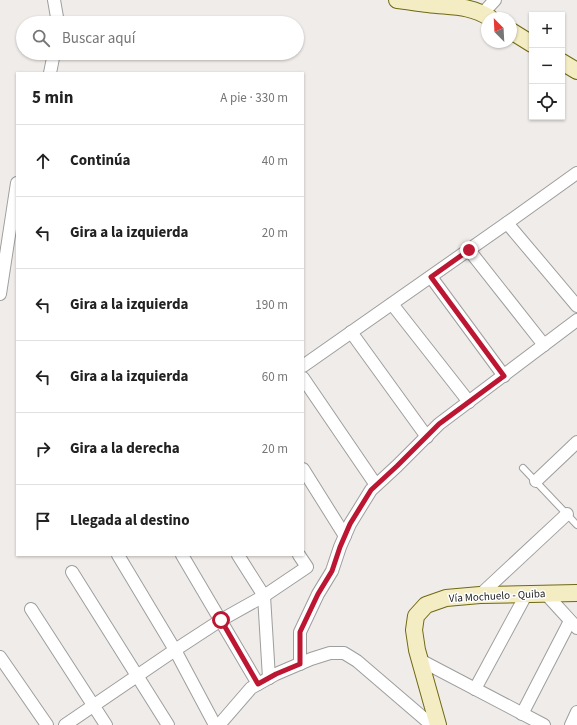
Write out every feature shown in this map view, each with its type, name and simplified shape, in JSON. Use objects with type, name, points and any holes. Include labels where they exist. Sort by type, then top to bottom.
[{"type":"street","points":[[54,0],[57,16]]},
{"type":"street","points":[[397,0],[462,6],[481,14]]},
{"type":"street","points":[[489,12],[495,0]]},
{"type":"street","points":[[517,35],[529,42]]},
{"type":"street","points":[[50,72],[53,60]]},
{"type":"street","points":[[565,64],[577,71]]},
{"type":"street","points":[[304,365],[577,173]]},
{"type":"street","points":[[0,294],[16,190]]},
{"type":"street","points":[[507,223],[577,306]]},
{"type":"street","points":[[469,250],[544,345]]},
{"type":"street","points":[[431,277],[504,376]]},
{"type":"street","points":[[392,304],[469,402]]},
{"type":"street","points":[[300,664],[300,632],[318,594],[332,571],[350,524],[371,490],[439,424],[577,320]]},
{"type":"street","points":[[351,332],[427,437]]},
{"type":"street","points":[[304,379],[376,485]]},
{"type":"street","points":[[536,481],[577,442]]},
{"type":"street","points":[[304,471],[345,536]]},
{"type":"street","points":[[480,595],[567,514]]},
{"type":"street","points":[[119,556],[175,650],[215,725]]},
{"type":"street","points":[[183,556],[221,620],[264,681]]},
{"type":"street","points":[[239,556],[264,596],[264,681]]},
{"type":"street","points":[[65,725],[137,675],[221,620],[264,596],[307,568],[300,556]]},
{"type":"street","points":[[72,572],[168,725]]},
{"type":"street","points":[[475,689],[527,593]]},
{"type":"street","points":[[522,714],[574,624],[545,593]]},
{"type":"street","name":"Vía Mochuelo - Quiba","points":[[438,724],[417,650],[414,630],[416,616],[426,605],[446,598],[480,595],[577,593]]},
{"type":"street","points":[[31,609],[106,725]]},
{"type":"street","points":[[219,725],[251,688],[311,659],[330,654],[344,653],[357,661],[427,721],[438,724]]},
{"type":"street","points":[[0,657],[47,725]]},
{"type":"street","points":[[420,660],[544,725]]},
{"type":"street","points":[[571,725],[577,712]]},
{"type":"lane","points":[[523,468],[577,525]]},
{"type":"route","points":[[221,620],[258,684],[276,674],[300,664],[300,632],[318,594],[332,571],[350,524],[371,490],[439,424],[504,376],[431,277],[469,250]]}]
